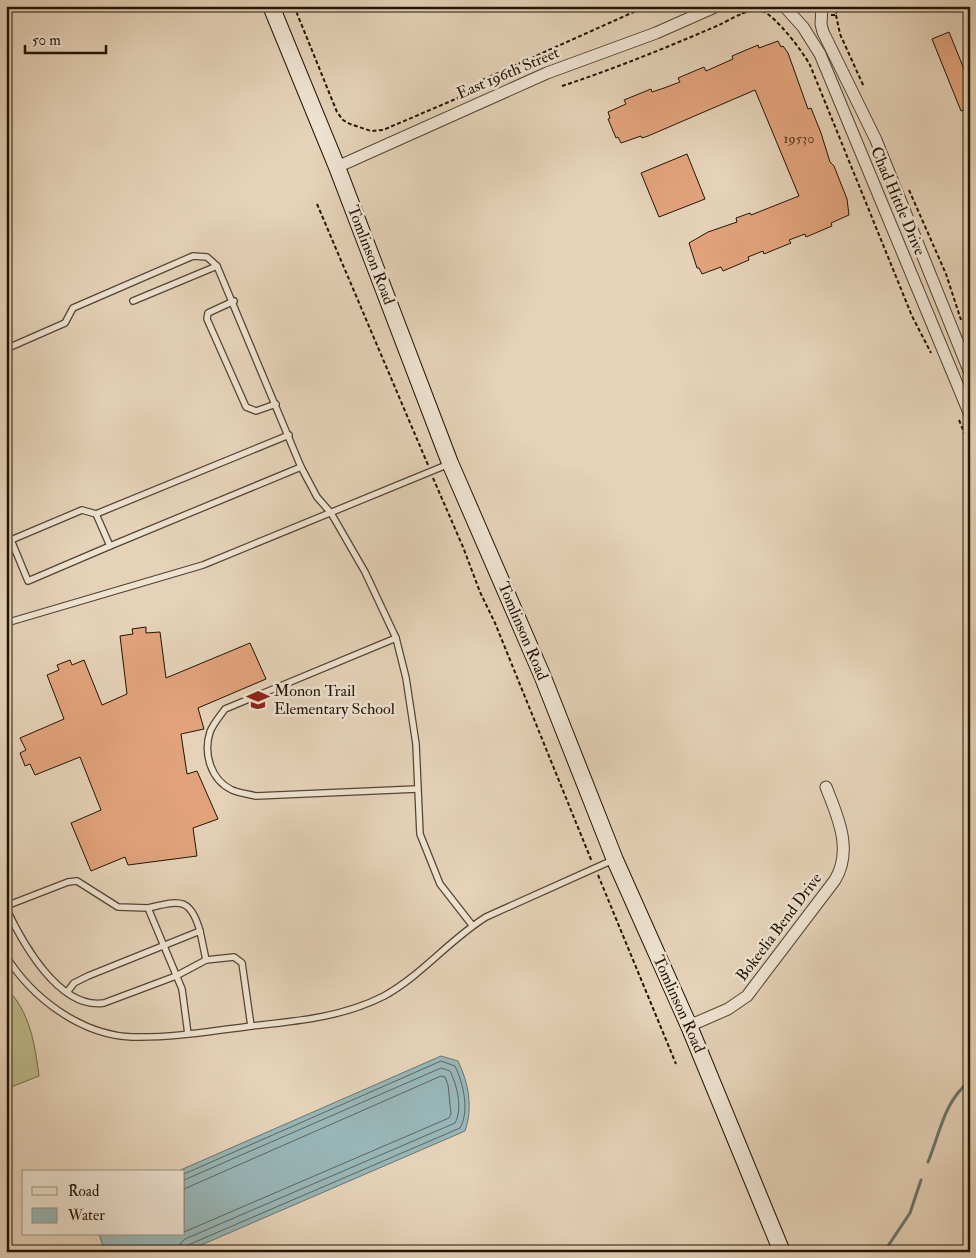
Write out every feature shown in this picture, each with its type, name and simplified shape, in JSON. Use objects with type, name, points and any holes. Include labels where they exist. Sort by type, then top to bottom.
[{"type":"street","name":"Tomlinson Road","points":[[271,6],[337,167],[450,463],[542,675],[615,860],[689,1026],[782,1252]]},
{"type":"street","name":"East 196th Street","points":[[337,167],[537,77],[656,33],[698,11],[717,6]]},
{"type":"street","name":"Chad Hittle Drive","points":[[784,6],[803,28],[820,54],[964,417]]},
{"type":"street","name":"Chad Hittle Drive","points":[[822,6],[821,24],[823,32],[872,132],[970,372]]},
{"type":"street","name":"Bokeelia Bend Drive","points":[[689,1026],[728,1009],[747,996],[835,880],[841,865],[844,845],[840,824],[826,787]]},
{"type":"lane","points":[[8,348],[65,323],[73,308],[193,256],[207,257],[217,266],[234,301],[301,467],[317,497],[331,513],[365,572],[396,638],[406,678],[416,744],[420,834],[440,884],[472,925]]},
{"type":"lane","points":[[133,301],[217,266]]},
{"type":"lane","points":[[234,301],[212,309],[208,313],[207,319],[246,407],[256,411],[276,404]]},
{"type":"lane","points":[[289,435],[96,514],[82,510],[11,540],[28,581],[301,467]]},
{"type":"lane","points":[[6,622],[203,565],[450,463]]},
{"type":"lane","points":[[96,514],[110,546]]},
{"type":"lane","points":[[396,638],[225,709],[211,731],[206,748],[213,771],[221,782],[233,790],[256,796],[417,789]]},
{"type":"lane","points":[[6,956],[26,983],[39,996],[61,1012],[91,1027],[130,1037],[188,1034],[311,1019],[340,1013],[375,1000],[410,979],[472,925],[501,910],[615,860]]},
{"type":"lane","points":[[206,960],[196,918],[186,905],[178,901],[148,908],[118,907],[77,881],[68,882],[6,907],[19,934],[38,964],[54,981],[92,1005],[104,1003],[176,976],[206,960],[234,957],[242,963],[251,1026]]},
{"type":"lane","points":[[148,908],[162,946],[182,989],[188,1034]]},
{"type":"lane","points":[[68,991],[74,983],[88,976],[200,932]]},
{"type":"path","points":[[294,6],[339,116],[358,127],[377,131],[405,122],[458,98],[480,81],[648,6]]},
{"type":"path","points":[[741,6],[743,14]]},
{"type":"path","points":[[562,86],[697,34],[743,14],[756,10],[765,12],[797,47],[810,65],[912,316],[933,356]]},
{"type":"path","points":[[318,204],[480,592],[495,623],[676,1064]]},
{"type":"path","points":[[919,212],[946,274],[963,324]]},
{"type":"path","points":[[964,417],[970,446]]},
{"type":"shaded area","points":[[6,988],[21,1007],[26,1018],[36,1052],[39,1076],[6,1089]]},
{"type":"water","points":[[441,1056],[458,1061],[465,1078],[469,1096],[469,1114],[465,1131],[185,1252],[105,1252],[100,1236],[185,1236],[185,1170],[181,1170]]},
{"type":"building","points":[[949,32],[970,84],[970,108],[961,111],[932,39]]},
{"type":"building","points":[[778,41],[781,47],[783,46],[788,53],[808,109],[811,108],[830,162],[834,166],[847,199],[849,215],[831,223],[832,226],[806,237],[805,234],[789,240],[791,243],[764,254],[763,251],[748,257],[749,260],[723,271],[721,267],[702,274],[699,268],[697,268],[689,243],[708,232],[737,222],[736,218],[750,213],[751,215],[799,196],[755,90],[648,136],[642,138],[641,136],[621,143],[618,137],[616,138],[608,119],[610,118],[608,112],[626,104],[624,100],[651,89],[652,92],[680,82],[678,78],[704,67],[706,71],[733,59],[732,56],[758,45],[759,48]]},
{"type":"building","points":[[687,154],[705,199],[659,217],[641,173]]},
{"type":"building","name":"Monon Trail Elementary School","points":[[146,627],[146,633],[160,632],[166,678],[250,643],[266,679],[198,708],[204,729],[181,734],[187,774],[197,771],[218,819],[193,828],[197,856],[128,865],[125,857],[91,871],[71,823],[101,810],[80,757],[35,775],[30,764],[25,766],[20,753],[26,750],[20,738],[64,719],[47,675],[59,670],[57,665],[70,660],[72,665],[84,660],[102,705],[127,694],[120,636],[133,634],[132,629]]},
{"type":"waterway","points":[[928,1162],[948,1108],[961,1089],[970,1081]]},
{"type":"waterway","points":[[884,1252],[910,1213],[921,1180]]},
{"type":"place","name":"Monon Trail Elementary School","points":[[258,700]]}]
